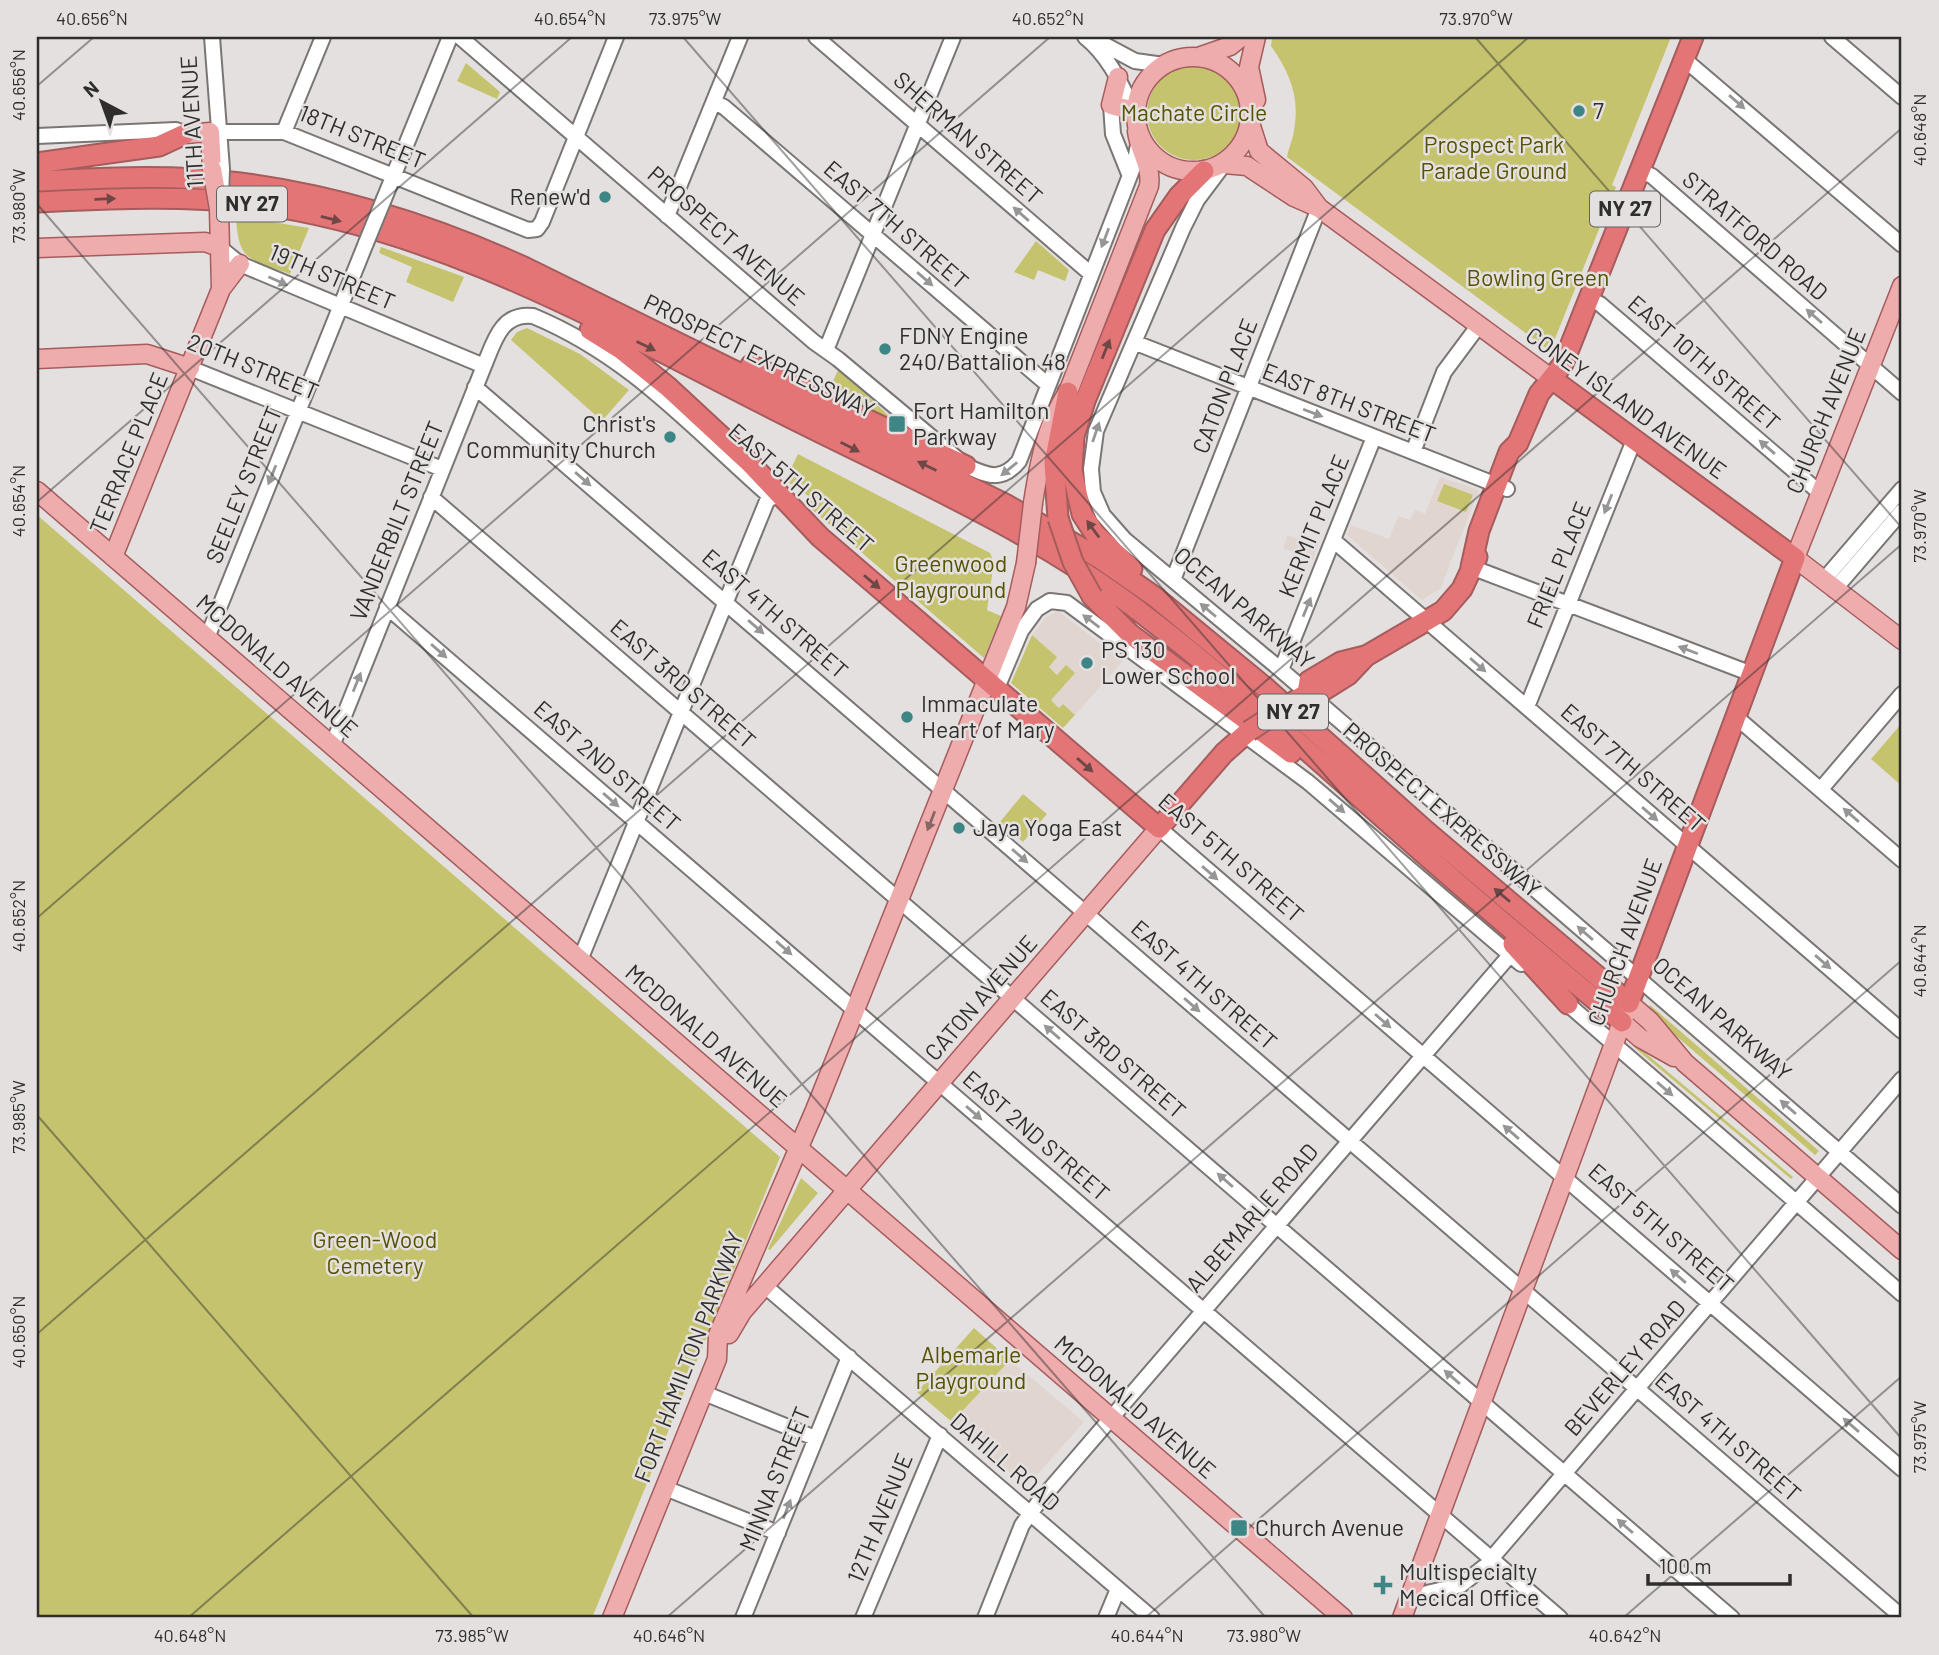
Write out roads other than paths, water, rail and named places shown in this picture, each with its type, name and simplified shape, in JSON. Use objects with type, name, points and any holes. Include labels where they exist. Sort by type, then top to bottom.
[{"type":"highway","name":"CATON AVENUE","points":[[1159,828],[1247,733],[1303,696],[1309,681],[1341,662],[1366,656],[1443,611],[1456,598],[1490,534],[1502,487],[1519,456],[1518,443],[1539,394],[1563,364],[1693,37]]},
{"type":"highway","points":[[37,163],[159,146],[186,134]]},
{"type":"highway","points":[[1155,597],[1087,524],[1074,487],[1071,455],[1078,419],[1147,245],[1179,196],[1204,171]]},
{"type":"highway","name":"PROSPECT EXPRESSWAY","points":[[37,181],[158,178],[237,183],[315,195],[398,216],[468,242],[1005,504],[1099,558],[1155,597],[1267,689],[1426,831],[1629,1003]]},
{"type":"highway","name":"PROSPECT EXPRESSWAY","points":[[37,202],[170,198],[253,204],[328,218],[421,245],[518,285],[1003,524],[1100,583],[1196,654],[1464,889],[1622,1022]]},
{"type":"highway","name":"NY 27","points":[[518,285],[622,350],[668,387],[750,463],[820,537]]},
{"type":"highway","points":[[655,331],[716,349],[966,467]]},
{"type":"highway","name":"CONEY ISLAND AVENUE","points":[[1552,379],[1795,558]]},
{"type":"highway","points":[[1068,392],[1054,463],[1058,518],[1073,562],[1092,596],[1118,624],[1327,783],[1360,797]]},
{"type":"highway","name":"EAST 5TH STREET","points":[[820,537],[1159,828]]},
{"type":"highway","name":"CHURCH AVENUE","points":[[1629,1003],[1795,558]]},
{"type":"highway","points":[[1464,889],[1474,908],[1568,1004]]},
{"type":"main road","points":[[1241,37],[1230,46],[1164,65],[1145,83],[1134,111],[1138,138],[1164,164],[1181,170],[1204,171],[1224,164],[1239,149],[1258,114],[1249,67],[1256,37]]},
{"type":"main road","points":[[1201,56],[1224,66],[1238,81],[1252,115],[1251,126]]},
{"type":"main road","points":[[1118,77],[1111,105],[1134,111]]},
{"type":"main road","name":"CONEY ISLAND AVENUE","points":[[1251,126],[1259,151],[1304,188],[1319,208]]},
{"type":"main road","name":"18TH STREET","points":[[186,134],[215,132]]},
{"type":"main road","name":"11TH AVENUE","points":[[215,132],[219,247]]},
{"type":"main road","name":"FORT HAMILTON PARKWAY","points":[[612,1618],[717,1359],[718,1335],[798,1149],[943,790],[993,683],[1026,563],[1033,503],[1044,445],[1060,404],[1068,392],[1149,186],[1148,162],[1138,138]]},
{"type":"main road","name":"CONEY ISLAND AVENUE","points":[[1224,164],[1247,166],[1294,197],[1319,208],[1552,379]]},
{"type":"main road","points":[[37,248],[202,242],[219,247]]},
{"type":"main road","name":"TERRACE PLACE","points":[[113,557],[221,289],[219,247]]},
{"type":"main road","points":[[221,289],[240,264]]},
{"type":"main road","name":"CHURCH AVENUE","points":[[1795,558],[1902,286]]},
{"type":"main road","name":"20TH STREET","points":[[37,359],[147,354],[190,368]]},
{"type":"main road","name":"MCDONALD AVENUE","points":[[37,491],[1343,1618]]},
{"type":"main road","name":"CONEY ISLAND AVENUE","points":[[1795,558],[1902,640]]},
{"type":"main road","name":"CATON AVENUE","points":[[717,1359],[736,1320],[1159,828]]},
{"type":"main road","points":[[1629,1003],[1650,1021],[1685,1063],[1902,1250]]},
{"type":"main road","name":"CHURCH AVENUE","points":[[1402,1618],[1629,1003]]},
{"type":"main road","points":[[1622,1022],[1640,1038],[1685,1063]]},
{"type":"street","name":"11TH AVENUE","points":[[212,37],[215,132]]},
{"type":"street","points":[[284,132],[323,37]]},
{"type":"street","name":"SEELEY STREET","points":[[207,638],[450,37]]},
{"type":"street","name":"PROSPECT AVENUE","points":[[460,37],[667,216],[966,467]]},
{"type":"street","points":[[576,137],[616,37]]},
{"type":"street","points":[[667,216],[740,37]]},
{"type":"street","name":"SHERMAN STREET","points":[[816,37],[1091,274]]},
{"type":"street","points":[[826,350],[953,37]]},
{"type":"street","points":[[1832,37],[1902,97]]},
{"type":"street","points":[[1091,41],[1105,45],[1135,61],[1164,65]]},
{"type":"street","points":[[1091,41],[1118,77],[1134,111]]},
{"type":"street","points":[[1684,59],[1902,245]]},
{"type":"street","name":"EAST 7TH STREET","points":[[715,102],[1047,384]]},
{"type":"street","points":[[1111,105],[1114,134],[1129,174]]},
{"type":"street","name":"18TH STREET","points":[[37,136],[176,130],[186,134]]},
{"type":"street","name":"18TH STREET","points":[[215,132],[284,132],[528,230],[537,229],[542,222],[576,137]]},
{"type":"street","points":[[966,467],[991,477],[1011,471],[1018,461],[1129,174],[1138,138]]},
{"type":"street","name":"OCEAN PARKWAY","points":[[1224,164],[1197,200],[1183,228],[1136,343],[1096,431],[1091,456],[1093,492],[1102,515],[1116,532],[1281,670],[1303,696],[1902,1206]]},
{"type":"street","name":"STRATFORD ROAD","points":[[1640,171],[1652,176],[1902,393]]},
{"type":"street","name":"CATON PLACE","points":[[1173,580],[1319,208]]},
{"type":"street","name":"19TH STREET","points":[[219,247],[240,264],[484,366]]},
{"type":"street","name":"EAST 10TH STREET","points":[[1589,299],[1600,304],[1819,492]]},
{"type":"street","name":"EAST 5TH STREET","points":[[512,319],[523,315],[533,316],[609,355],[653,389],[769,496],[820,537]]},
{"type":"street","name":"VANDERBILT STREET","points":[[332,746],[475,387],[498,333],[512,319]]},
{"type":"street","points":[[1413,452],[1444,372],[1479,325]]},
{"type":"street","name":"EAST 8TH STREET","points":[[1136,343],[1502,487]]},
{"type":"street","name":"20TH STREET","points":[[190,368],[442,470]]},
{"type":"street","name":"EAST 4TH STREET","points":[[475,387],[1902,1618]]},
{"type":"street","name":"KERMIT PLACE","points":[[1281,670],[1374,437]]},
{"type":"street","name":"FRIEL PLACE","points":[[1527,707],[1634,440]]},
{"type":"street","points":[[1829,585],[1902,489]]},
{"type":"street","points":[[580,960],[769,496]]},
{"type":"street","name":"EAST 3RD STREET","points":[[431,497],[1732,1618]]},
{"type":"street","points":[[1846,565],[1902,511]]},
{"type":"street","name":"EAST 7TH STREET","points":[[1333,540],[1902,1031]]},
{"type":"street","points":[[1471,567],[1752,674]]},
{"type":"street","points":[[993,683],[1028,620],[1042,604],[1061,601],[1247,733],[1308,782],[1902,1294]]},
{"type":"street","name":"EAST 2ND STREET","points":[[387,607],[1440,1514],[1488,1563],[1560,1618]]},
{"type":"street","points":[[1821,789],[1902,694]]},
{"type":"street","points":[[1736,717],[1902,860]]},
{"type":"street","name":"EAST 5TH STREET","points":[[1159,828],[1902,1469]]},
{"type":"street","name":"ALBEMARLE ROAD","points":[[985,1618],[1022,1525],[1030,1513],[1510,955]]},
{"type":"street","name":"BEVERLEY ROAD","points":[[1427,1593],[1461,1585],[1488,1563],[1902,1079]]},
{"type":"street","name":"DAHILL ROAD","points":[[765,1286],[1152,1618]]},
{"type":"street","name":"MINNA STREET","points":[[743,1618],[849,1357]]},
{"type":"street","points":[[704,1393],[815,1438]]},
{"type":"street","name":"12TH AVENUE","points":[[863,1618],[940,1435]]},
{"type":"street","points":[[665,1488],[778,1533]]},
{"type":"street","points":[[1106,1618],[1118,1589]]},
{"type":"place","name":"7","points":[[1579,111]]},
{"type":"place","name":"Renew'd","points":[[605,197]]},
{"type":"place","name":"FDNY Engine 240/Battalion 48","points":[[885,349]]},
{"type":"place","name":"Fort Hamilton Parkway","points":[[897,424]]},
{"type":"place","name":"Christ's Community Church","points":[[670,437]]},
{"type":"place","name":"PS 130 Lower School","points":[[1087,663]]},
{"type":"place","name":"Immaculate Heart of Mary","points":[[907,717]]},
{"type":"place","name":"Jaya Yoga East","points":[[959,828]]},
{"type":"place","name":"Church Avenue","points":[[1239,1528]]},
{"type":"place","name":"Multispecialty Mecical Office","points":[[1383,1585]]},
{"type":"park label","name":"Machate Circle","points":[[1194,113]]},
{"type":"park label","name":"Prospect Park Parade Ground","points":[[1494,158]]},
{"type":"park label","name":"Bowling Green","points":[[1538,278]]},
{"type":"park label","name":"Greenwood Playground","points":[[951,577]]},
{"type":"park label","name":"Green-Wood Cemetery","points":[[375,1253]]},
{"type":"park label","name":"Albemarle Playground","points":[[971,1368]]}]
